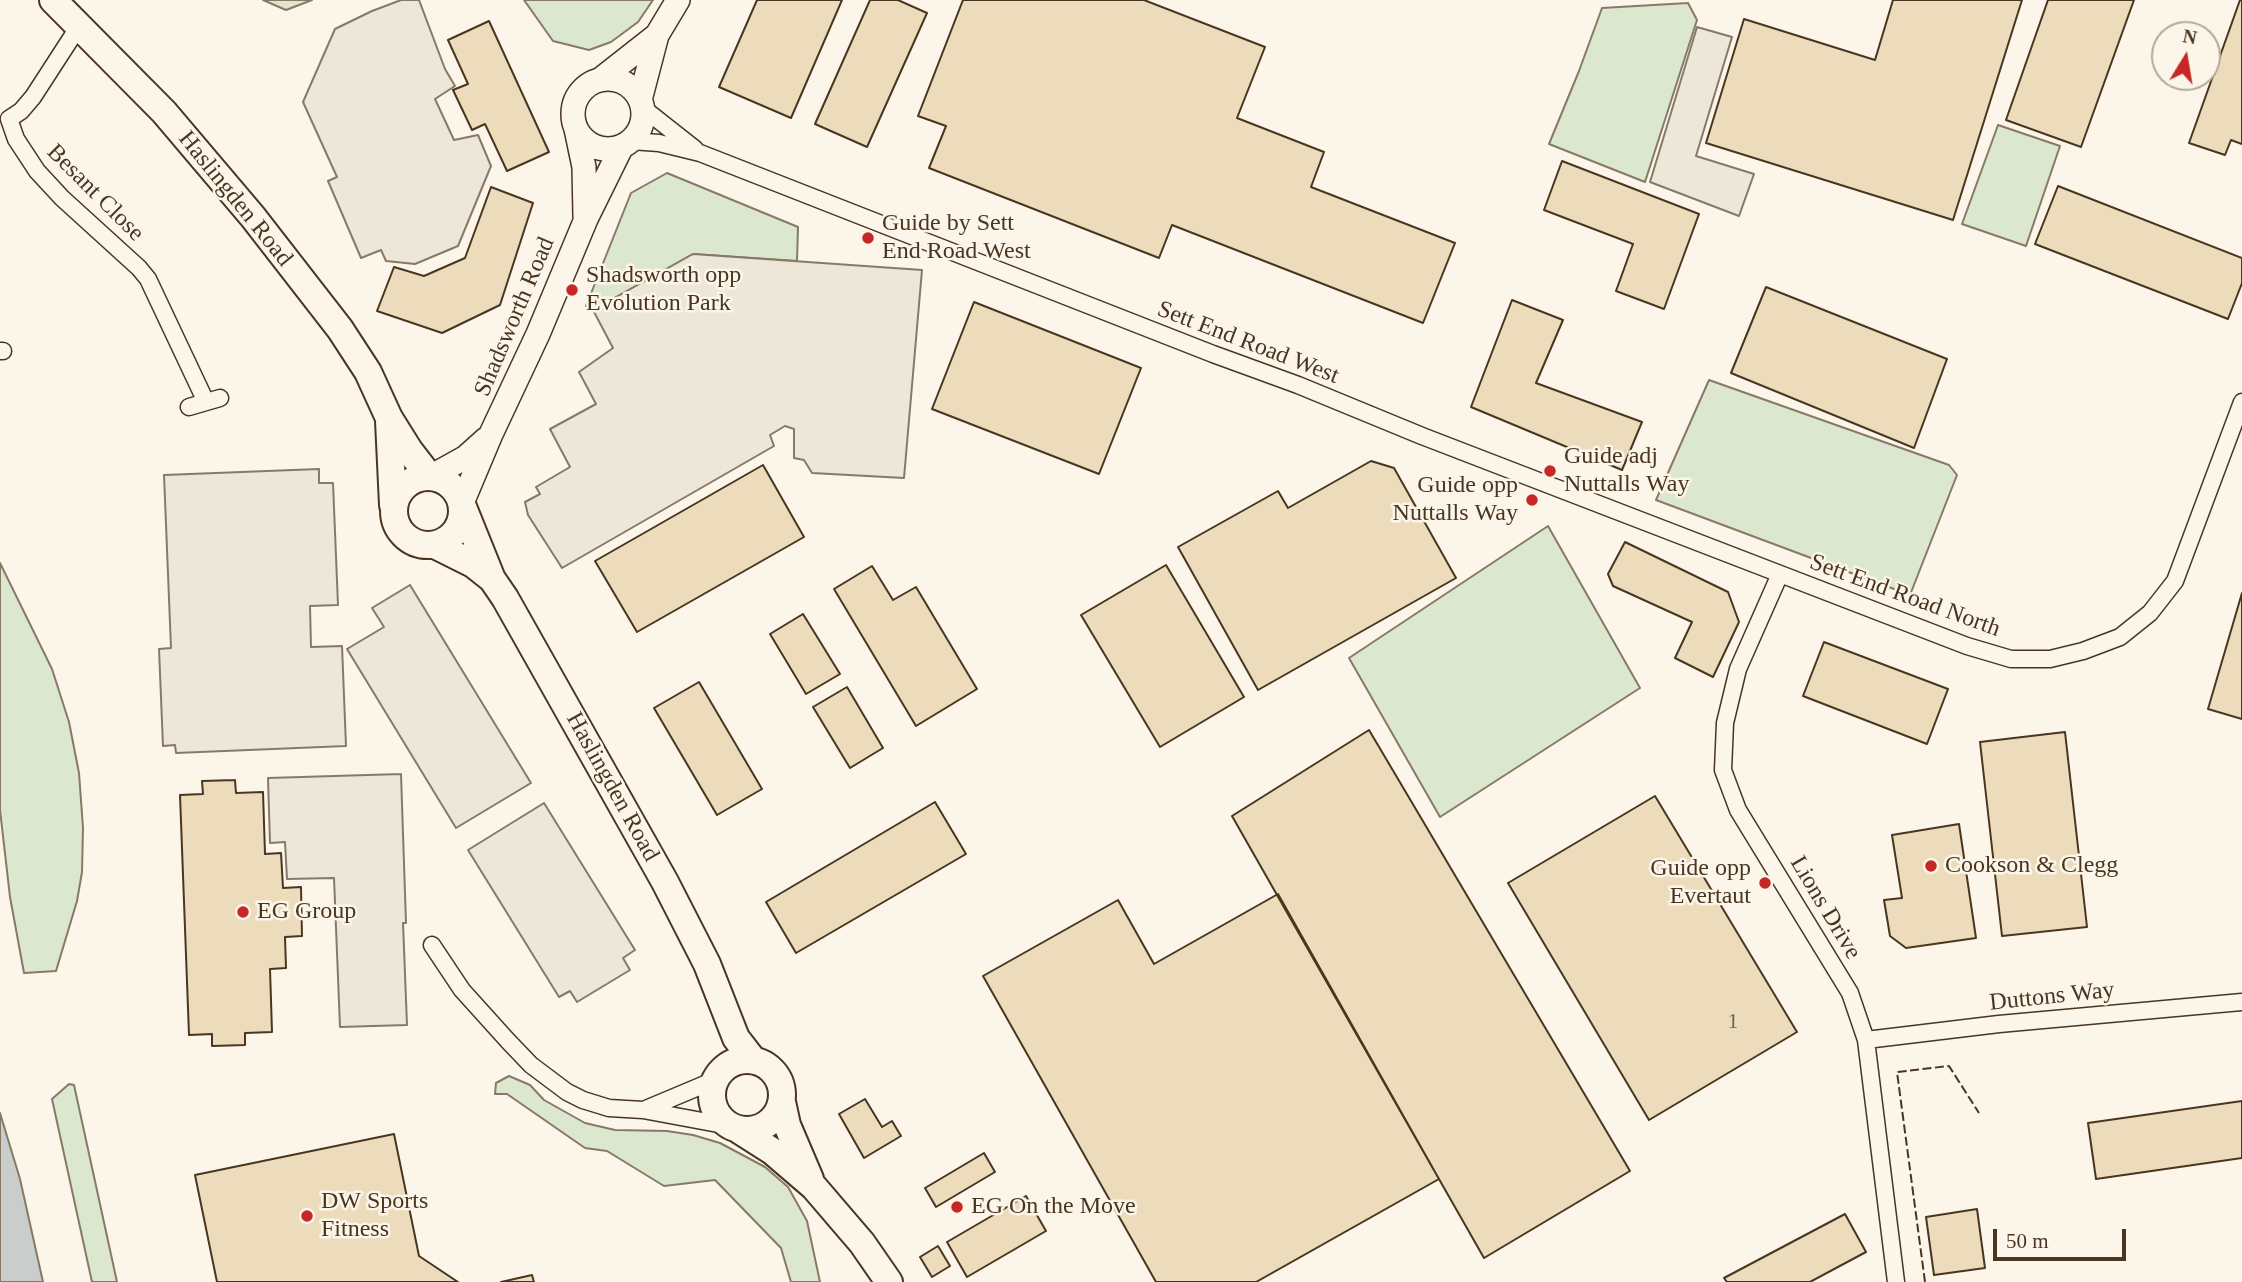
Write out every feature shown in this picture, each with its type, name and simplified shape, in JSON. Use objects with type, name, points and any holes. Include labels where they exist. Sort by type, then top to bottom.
[{"type":"highway","name":"Haslingden Road","points":[[53,0],[164,112],[253,217],[340,329],[368,372],[389,418],[409,450],[431,476]]},
{"type":"highway","name":"Haslingden Road","points":[[389,418],[393,506]]},
{"type":"highway","points":[[421,476],[431,476],[451,485],[458,493],[462,505],[459,527],[444,541],[435,545],[424,545],[404,536],[394,517],[393,506],[402,487],[421,476]]},
{"type":"highway","name":"Haslingden Road","points":[[462,505],[492,579],[665,882],[707,964],[736,1038],[753,1060]]},
{"type":"highway","name":"Haslingden Road","points":[[435,545],[473,564],[492,579]]},
{"type":"highway","name":"Haslingden Road","points":[[715,1079],[721,1002]]},
{"type":"highway","points":[[814,1187],[787,1125],[778,1078],[770,1069],[753,1060],[742,1060],[722,1069],[715,1079],[711,1101],[721,1120],[772,1151],[814,1187],[862,1243],[889,1282]]},
{"type":"highway","points":[[734,1128],[751,1131],[762,1128],[778,1112],[782,1102]]},
{"type":"main road","name":"Shadsworth Road","points":[[462,505],[586,219],[626,144],[639,132],[643,120],[642,104],[657,35],[678,0]]},
{"type":"main road","name":"Shadsworth Road","points":[[586,219],[583,167],[573,110],[575,100],[589,84],[601,79],[657,35]]},
{"type":"main road","points":[[601,79],[624,82],[634,90],[642,104]]},
{"type":"main road","points":[[576,129],[590,145],[611,149],[626,144]]},
{"type":"main road","name":"Shadsworth Road","points":[[431,476],[466,457],[491,434]]},
{"type":"street","name":"Besant Close","points":[[79,26],[33,97],[21,111],[4,120],[37,171],[148,279],[213,400],[189,407]]},
{"type":"street","name":"Sett End Road West","points":[[642,104],[700,153]]},
{"type":"street","name":"Sett End Road West","points":[[626,144],[659,143],[700,153],[1780,574]]},
{"type":"street","name":"Sett End Road North","points":[[1780,574],[1967,646],[2011,659],[2050,659],[2083,652],[2130,629],[2150,613],[2175,581],[2242,402]]},
{"type":"street","name":"Lions Drive","points":[[1780,574],[1738,669],[1725,723],[1723,770],[1738,810],[1850,993],[1866,1040],[1896,1282]]},
{"type":"street","points":[[432,945],[462,990],[551,1082],[597,1105],[643,1110],[734,1128]]},
{"type":"street","name":"Duttons Way","points":[[1866,1040],[1999,1024],[2242,1002]]},
{"type":"street","points":[[643,1110],[715,1079]]},
{"type":"green space","points":[[263,0],[312,0],[286,10]]},
{"type":"green space","points":[[524,0],[653,0],[638,22],[611,42],[589,50],[553,41]]},
{"type":"green space","points":[[1688,3],[1697,20],[1645,182],[1549,144],[1602,8]]},
{"type":"green space","points":[[1998,125],[2060,146],[2026,246],[1962,224]]},
{"type":"green space","points":[[667,173],[798,227],[797,261],[693,254],[593,310],[586,306],[631,193]]},
{"type":"green space","points":[[1709,380],[1949,465],[1957,475],[1910,595],[1656,500]]},
{"type":"green space","points":[[1548,526],[1640,688],[1440,817],[1349,658]]},
{"type":"green space","points":[[0,563],[52,669],[69,722],[79,773],[83,828],[82,872],[77,901],[56,971],[24,973],[10,897],[0,810]]},
{"type":"green space","points":[[509,1076],[530,1085],[544,1100],[585,1123],[615,1130],[667,1131],[693,1135],[720,1143],[765,1167],[788,1187],[807,1221],[820,1282],[791,1282],[781,1248],[715,1180],[664,1186],[607,1151],[585,1148],[507,1094],[495,1094],[496,1083]]},
{"type":"green space","points":[[69,1084],[74,1085],[117,1282],[92,1282],[52,1099]]},
{"type":"shaded area","points":[[401,0],[419,0],[445,69],[455,86],[435,99],[454,140],[478,135],[491,166],[458,246],[415,264],[386,261],[381,250],[361,258],[328,181],[337,177],[303,102],[335,29]]},
{"type":"shaded area","points":[[1697,27],[1732,37],[1696,156],[1754,174],[1739,216],[1650,182]]},
{"type":"shaded area","points":[[693,254],[922,270],[904,478],[812,473],[804,460],[794,458],[794,429],[785,426],[770,435],[774,446],[562,568],[528,515],[525,502],[540,494],[536,487],[570,467],[550,429],[596,404],[579,372],[613,348],[593,310]]},
{"type":"shaded area","points":[[319,469],[319,483],[333,483],[338,605],[310,606],[311,647],[342,646],[346,746],[176,753],[175,745],[163,746],[159,649],[171,648],[164,475]]},
{"type":"shaded area","points":[[410,585],[531,783],[456,828],[347,649],[384,627],[372,608]]},
{"type":"shaded area","points":[[401,774],[407,1025],[340,1027],[334,878],[287,879],[285,842],[270,843],[268,778]]},
{"type":"shaded area","points":[[544,803],[635,950],[623,958],[630,970],[577,1002],[570,991],[559,997],[468,850]]},
{"type":"shaded area","points":[[0,1113],[20,1179],[43,1282],[0,1282]]},
{"type":"building","points":[[757,0],[842,0],[791,118],[719,87]]},
{"type":"building","points":[[870,0],[898,0],[927,13],[867,147],[815,124]]},
{"type":"building","points":[[963,0],[1144,0],[1265,47],[1237,118],[1324,152],[1311,187],[1455,243],[1423,323],[1172,225],[1159,258],[929,168],[946,126],[918,116]]},
{"type":"building","points":[[1893,0],[2022,0],[1953,220],[1706,143],[1744,19],[1875,60]]},
{"type":"building","points":[[2048,0],[2134,0],[2081,147],[2006,120]]},
{"type":"building","points":[[2242,0],[2242,144],[2231,140],[2225,155],[2189,143],[2208,91],[2221,91],[2221,53]]},
{"type":"building","points":[[489,21],[549,152],[507,171],[485,124],[472,130],[453,90],[468,84],[448,40]]},
{"type":"building","points":[[1562,161],[1699,214],[1664,309],[1616,291],[1633,244],[1544,210]]},
{"type":"building","points":[[2058,186],[2242,258],[2242,283],[2228,319],[2035,244]]},
{"type":"building","points":[[491,187],[533,203],[500,305],[442,333],[377,311],[394,267],[424,276],[465,258]]},
{"type":"building","points":[[1766,287],[1947,359],[1914,448],[1731,373]]},
{"type":"building","points":[[1512,300],[1563,320],[1536,383],[1642,422],[1622,470],[1471,407]]},
{"type":"building","points":[[974,302],[1141,368],[1099,474],[932,409]]},
{"type":"building","points":[[1371,461],[1394,468],[1456,578],[1258,690],[1178,547],[1278,491],[1288,508]]},
{"type":"building","points":[[763,465],[804,537],[637,632],[595,561]]},
{"type":"building","points":[[1625,542],[1728,592],[1739,622],[1713,677],[1675,658],[1692,622],[1613,586],[1608,574]]},
{"type":"building","points":[[1166,565],[1244,697],[1160,747],[1081,615]]},
{"type":"building","points":[[872,566],[893,600],[916,587],[977,689],[916,726],[834,589]]},
{"type":"building","points":[[2242,593],[2242,719],[2208,709]]},
{"type":"building","points":[[803,614],[840,674],[806,694],[770,634]]},
{"type":"building","points":[[1824,642],[1948,689],[1927,744],[1803,696]]},
{"type":"building","points":[[699,682],[762,789],[717,815],[654,708]]},
{"type":"building","points":[[847,687],[883,748],[850,768],[813,707]]},
{"type":"building","points":[[1369,730],[1630,1171],[1484,1258],[1232,816]]},
{"type":"building","points":[[2065,732],[2087,927],[2002,936],[1980,742]]},
{"type":"building","name":"EG Group","points":[[235,780],[236,793],[263,792],[265,854],[281,853],[283,888],[301,887],[302,936],[285,937],[286,968],[270,969],[272,1032],[245,1033],[245,1045],[212,1046],[212,1034],[189,1035],[180,795],[203,794],[202,781]]},
{"type":"building","points":[[1655,796],[1797,1032],[1649,1120],[1508,883]]},
{"type":"building","points":[[935,802],[966,854],[796,953],[766,902]]},
{"type":"building","name":"Cookson & Clegg","points":[[1959,824],[1976,938],[1906,948],[1890,936],[1884,900],[1902,898],[1892,835]]},
{"type":"building","points":[[1278,894],[1439,1179],[1256,1282],[1156,1282],[983,976],[1118,900],[1154,964]]},
{"type":"building","points":[[865,1099],[882,1127],[892,1121],[901,1136],[864,1158],[839,1114]]},
{"type":"building","points":[[2242,1101],[2242,1158],[2096,1179],[2088,1123]]},
{"type":"building","name":"DW Sports Fitness","points":[[394,1134],[419,1256],[458,1282],[217,1282],[195,1175]]},
{"type":"building","points":[[984,1153],[995,1172],[936,1207],[925,1188]]},
{"type":"building","points":[[1026,1196],[1046,1231],[967,1277],[947,1242]]},
{"type":"building","points":[[1977,1209],[1985,1268],[1934,1275],[1926,1217]]},
{"type":"building","points":[[1845,1214],[1866,1252],[1810,1282],[1727,1282],[1724,1278]]},
{"type":"building","points":[[938,1246],[950,1266],[932,1277],[920,1257]]},
{"type":"building","points":[[532,1275],[534,1282],[501,1282]]},
{"type":"fence","points":[[1925,1282],[1897,1072],[1949,1066],[1979,1113]]},
{"type":"place","name":"Guide by Sett End Road West","points":[[868,238]]},
{"type":"place","name":"Shadsworth opp Evolution Park","points":[[572,290]]},
{"type":"place","name":"Guide adj Nuttalls Way","points":[[1550,471]]},
{"type":"place","name":"Guide opp Nuttalls Way","points":[[1532,500]]},
{"type":"place","name":"Cookson & Clegg","points":[[1931,866]]},
{"type":"place","name":"Guide opp Evertaut","points":[[1765,883]]},
{"type":"place","name":"EG Group","points":[[243,912]]},
{"type":"place","name":"EG On the Move","points":[[957,1207]]},
{"type":"place","name":"DW Sports Fitness","points":[[307,1216]]}]
